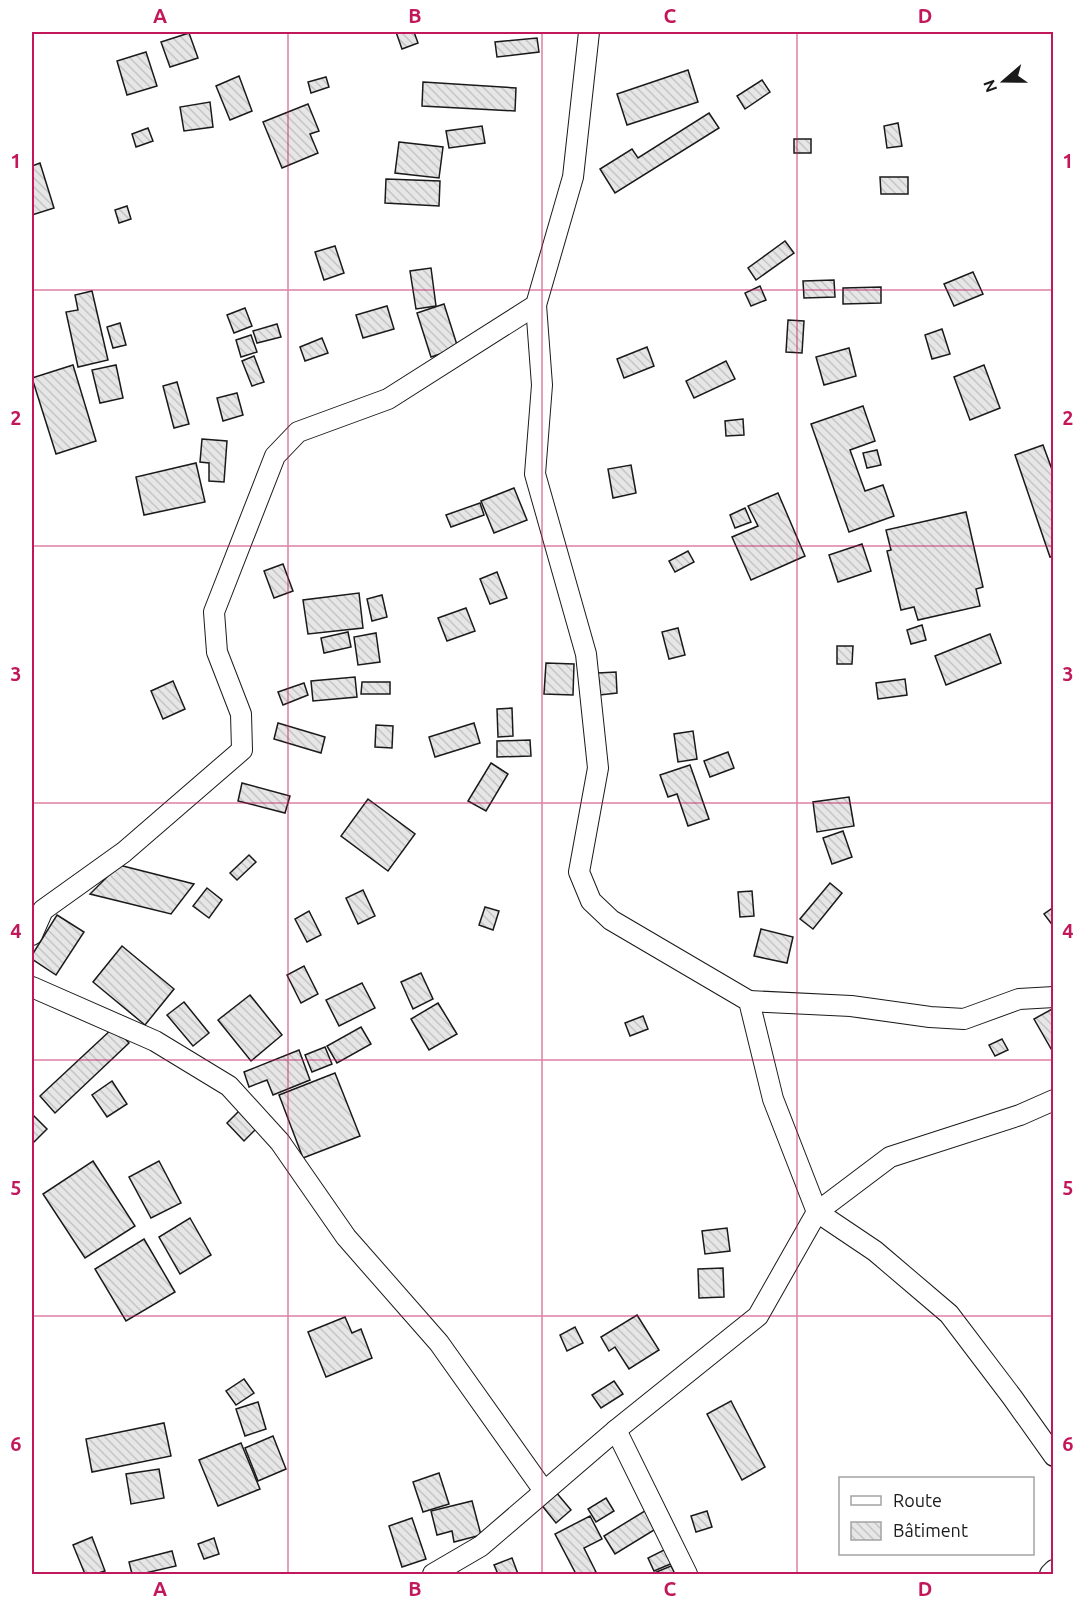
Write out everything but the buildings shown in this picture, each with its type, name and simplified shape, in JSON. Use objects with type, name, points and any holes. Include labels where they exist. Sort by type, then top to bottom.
[{"type":"street","points":[[589,32],[573,177],[536,305],[542,385],[534,474],[586,654],[598,768],[579,872],[591,901],[610,920],[749,1001],[851,1006],[930,1017],[964,1019],[1019,999],[1053,998]]},
{"type":"street","points":[[32,935],[43,910],[124,852],[242,750],[242,714],[217,652],[213,612],[275,456],[298,432],[388,399],[536,305]]},
{"type":"street","points":[[32,987],[155,1041],[229,1086],[280,1142],[346,1237],[439,1344],[544,1491]]},
{"type":"street","points":[[749,1001],[773,1099],[817,1212],[875,1251],[949,1314],[1053,1456]]},
{"type":"street","points":[[434,1575],[481,1546],[616,1430],[758,1316],[817,1212],[890,1157],[1020,1115],[1053,1100]]},
{"type":"street","points":[[616,1430],[687,1575]]},
{"type":"street","points":[[1050,1575],[1053,1570]]}]
